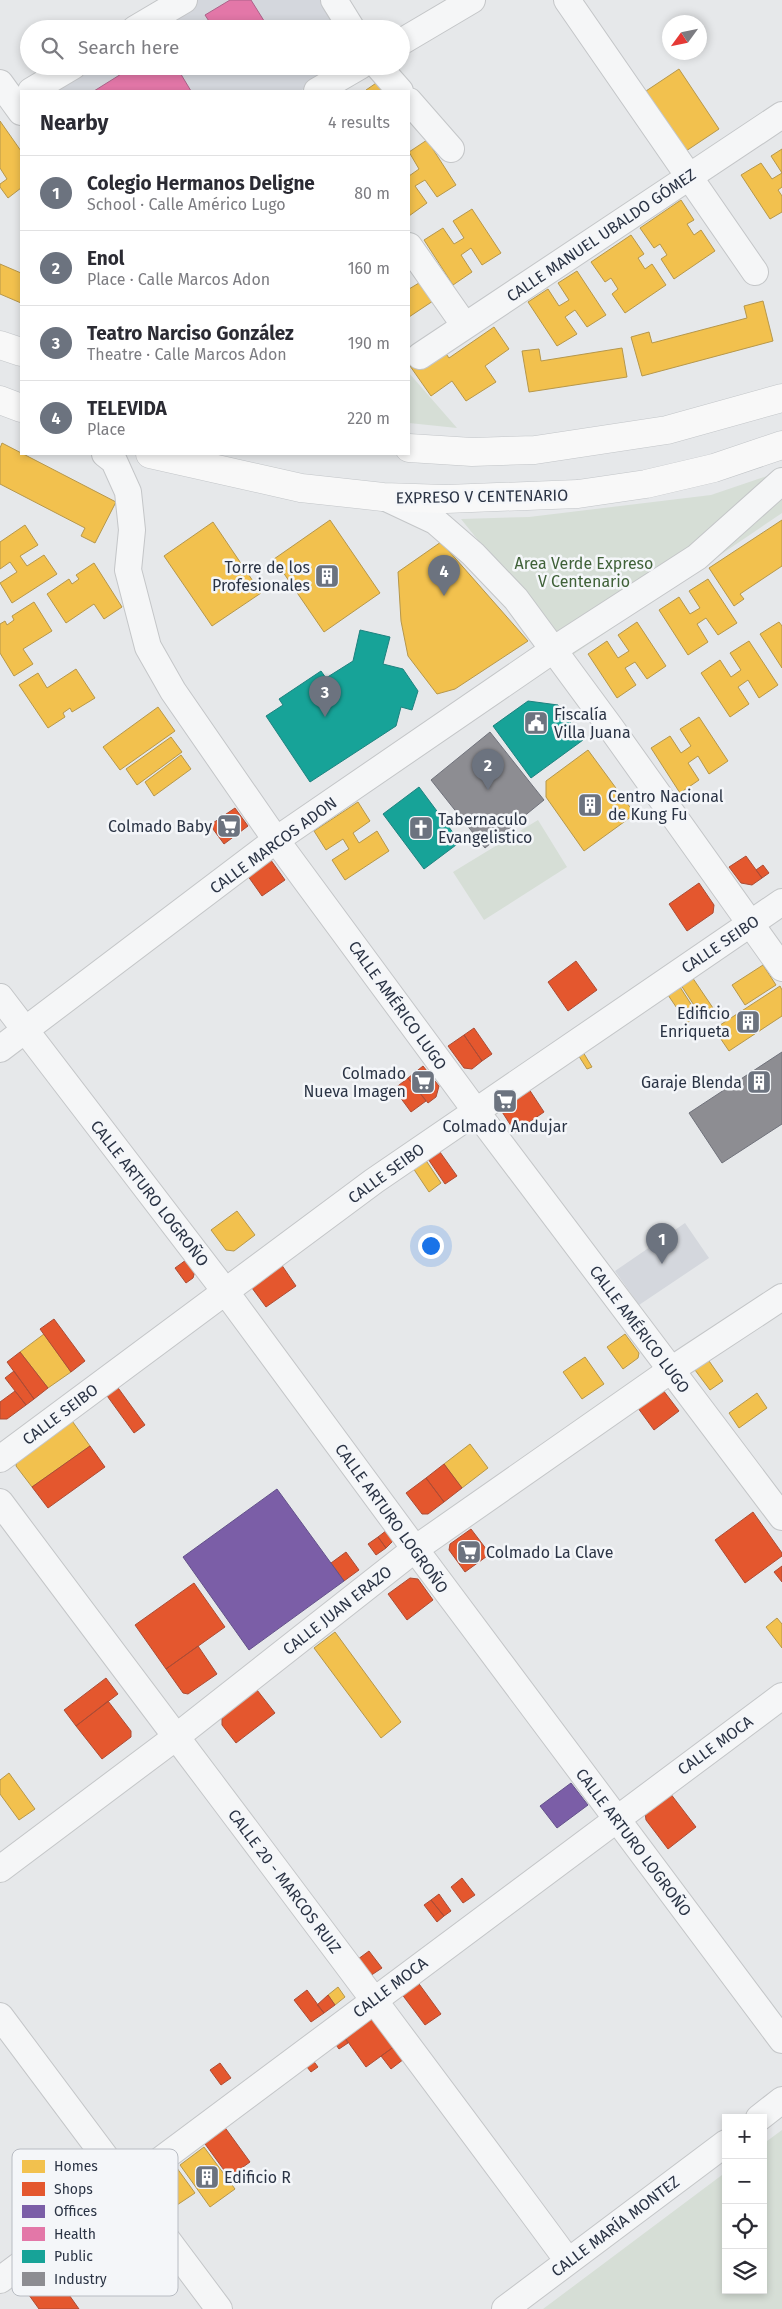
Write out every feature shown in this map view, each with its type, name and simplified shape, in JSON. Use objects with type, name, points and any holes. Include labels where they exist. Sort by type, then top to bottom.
[{"type":"main road","points":[[0,345],[20,352]]},
{"type":"main road","points":[[410,448],[472,452],[535,450],[667,430],[782,398]]},
{"type":"main road","points":[[0,400],[20,408]]},
{"type":"main road","name":"EXPRESO V CENTENARIO","points":[[154,455],[301,488],[383,496],[446,499],[578,494],[646,484],[714,468],[782,446]]},
{"type":"street","points":[[150,20],[184,0]]},
{"type":"street","points":[[334,0],[346,20]]},
{"type":"street","points":[[410,37],[472,0]]},
{"type":"street","points":[[567,0],[755,272]]},
{"type":"street","points":[[30,90],[57,75]]},
{"type":"street","points":[[319,90],[345,75]]},
{"type":"street","points":[[386,75],[399,90]]},
{"type":"street","points":[[410,102],[451,149]]},
{"type":"street","name":"CALLE MANUEL UBALDO GÓMEZ","points":[[420,356],[782,115]]},
{"type":"street","points":[[410,247],[465,326]]},
{"type":"street","name":"CALLE AMÉRICO LUGO","points":[[106,455],[114,461],[128,492],[132,530],[128,570],[148,647],[174,691],[276,840],[475,1110],[782,1517]]},
{"type":"street","points":[[553,650],[698,557],[782,481]]},
{"type":"street","points":[[383,496],[435,521],[474,554],[516,600],[611,728],[782,968]]},
{"type":"street","name":"CALLE MARCOS ADON","points":[[0,1049],[276,840],[553,650]]},
{"type":"street","name":"CALLE SEIBO","points":[[0,1459],[374,1181],[475,1110],[782,902]]},
{"type":"street","name":"CALLE ARTURO LOGROÑO","points":[[0,997],[225,1291],[782,2040]]},
{"type":"street","name":"CALLE JUAN ERAZO","points":[[0,1869],[176,1737],[415,1549],[671,1370],[782,1297]]},
{"type":"street","name":"CALLE 20 - MARCOS RUIZ","points":[[0,1502],[375,1999],[568,2262]]},
{"type":"street","name":"CALLE MOCA","points":[[174,2149],[782,1696]]},
{"type":"street","points":[[0,2016],[99,2149]]},
{"type":"street","points":[[764,2114],[782,2100]]},
{"type":"street","name":"CALLE MARÍA MONTEZ","points":[[505,2309],[722,2146]]},
{"type":"street","points":[[178,2254],[219,2309]]},
{"type":"street","name":"CALLE MOCA","points":[[0,2280],[12,2271]]},
{"type":"shaded area","points":[[177,0],[336,0],[350,20],[144,20]]},
{"type":"shaded area","points":[[51,75],[328,75],[302,90],[26,90]]},
{"type":"shaded area","points":[[685,1223],[709,1258],[639,1305],[615,1271]]},
{"type":"green space","points":[[410,374],[457,428],[410,423]]},
{"type":"green space","name":"Area Verde Expreso V Centenario","points":[[782,471],[782,513],[571,656],[461,519],[529,517],[711,495]]},
{"type":"green space","points":[[538,820],[567,867],[484,920],[453,872]]},
{"type":"green space","points":[[782,2130],[782,2309],[543,2309],[722,2175],[722,2294],[767,2294],[767,2141]]},
{"type":"building: Homes","points":[[679,69],[719,129],[686,151],[646,91]]},
{"type":"building: Homes","points":[[385,77],[393,90],[366,90]]},
{"type":"building: Homes","points":[[0,121],[20,150],[20,189],[8,198],[0,187],[0,184],[7,179],[0,168]]},
{"type":"building: Homes","points":[[427,140],[456,185],[437,197],[425,180],[415,186],[427,203],[410,215],[410,175],[419,169],[410,151]]},
{"type":"building: Homes","points":[[782,149],[782,173],[771,156]]},
{"type":"building: Homes","points":[[761,163],[772,179],[782,173],[782,187],[778,190],[782,196],[782,212],[770,219],[741,175]]},
{"type":"building: Homes","points":[[681,200],[694,220],[687,224],[694,235],[701,230],[715,251],[674,279],[661,259],[667,255],[660,244],[654,248],[640,228]]},
{"type":"building: Homes","points":[[472,209],[501,253],[482,265],[471,248],[461,255],[472,272],[453,285],[424,240],[443,228],[454,244],[464,238],[453,221]]},
{"type":"building: Homes","points":[[631,235],[644,254],[638,258],[645,269],[652,264],[666,285],[625,313],[612,294],[618,289],[611,278],[605,282],[591,262]]},
{"type":"building: Homes","points":[[0,264],[20,273],[20,303],[0,294]]},
{"type":"building: Homes","points":[[577,271],[606,315],[587,327],[575,310],[565,317],[577,334],[557,346],[528,302],[548,289],[559,306],[569,300],[558,283]]},
{"type":"building: Homes","points":[[424,280],[436,299],[410,316],[410,288]]},
{"type":"building: Homes","points":[[763,301],[773,341],[642,376],[631,337],[649,332],[652,343],[747,318],[744,306]]},
{"type":"building: Homes","points":[[494,327],[509,349],[485,366],[496,382],[466,401],[452,381],[431,396],[410,366],[440,345],[449,358]]},
{"type":"building: Homes","points":[[622,348],[627,377],[529,392],[522,351],[539,349],[541,361]]},
{"type":"building: Homes","points":[[2,443],[20,452],[20,455],[25,455],[116,502],[95,543],[81,536],[85,528],[0,484],[0,448]]},
{"type":"building: Homes","name":"Torre de los Profesionales","points":[[330,520],[380,593],[324,632],[274,559]]},
{"type":"building: Homes","points":[[782,520],[782,566],[740,594],[744,599],[734,606],[709,568]]},
{"type":"building: Homes","points":[[213,522],[261,593],[212,626],[164,556]]},
{"type":"building: Homes","points":[[25,525],[38,545],[20,556],[27,566],[44,555],[57,574],[12,603],[0,583],[17,572],[10,562],[0,569],[0,542]]},
{"type":"building: Homes","points":[[441,542],[528,641],[455,689],[437,694],[408,656],[401,621],[398,572]]},
{"type":"building: Homes","points":[[94,563],[122,607],[104,619],[94,604],[66,623],[47,594],[69,579],[72,584],[79,579],[76,575]]},
{"type":"building: Homes","points":[[708,579],[737,623],[718,635],[706,618],[697,624],[708,642],[688,655],[659,610],[679,597],[690,614],[700,608],[689,591]]},
{"type":"building: Homes","points":[[34,602],[52,631],[23,649],[33,664],[14,676],[0,653],[0,624],[5,621],[7,625],[14,620],[12,616]]},
{"type":"building: Homes","points":[[637,622],[666,666],[647,679],[635,662],[625,668],[636,685],[617,698],[588,654],[607,641],[618,658],[629,651],[618,635]]},
{"type":"building: Homes","points":[[779,622],[782,626],[782,668],[760,634]]},
{"type":"building: Homes","points":[[749,641],[778,685],[759,698],[748,680],[738,687],[749,704],[730,717],[701,673],[720,660],[731,677],[741,670],[730,653]]},
{"type":"building: Homes","points":[[76,669],[95,698],[72,712],[70,708],[63,713],[65,717],[48,728],[19,685],[38,673],[47,688]]},
{"type":"building: Homes","points":[[158,707],[175,731],[120,770],[103,747]]},
{"type":"building: Homes","points":[[699,717],[728,761],[709,774],[698,756],[688,763],[699,780],[680,793],[651,748],[670,736],[681,753],[691,746],[680,729]]},
{"type":"building: Homes","points":[[171,737],[182,752],[137,785],[126,769]]},
{"type":"building: Homes","name":"Centro Nacional de Kung Fu","points":[[588,750],[635,814],[584,851],[546,797],[546,781]]},
{"type":"building: Homes","points":[[181,755],[191,769],[154,796],[145,782]]},
{"type":"building: Homes","points":[[358,802],[370,821],[353,833],[359,843],[377,831],[389,851],[345,880],[332,860],[349,849],[343,839],[326,850],[314,831]]},
{"type":"building: Homes","points":[[763,965],[776,985],[745,1005],[732,985]]},
{"type":"building: Homes","points":[[688,971],[713,1008],[701,1016],[677,979]]},
{"type":"building: Homes","name":"Edificio Enriqueta","points":[[780,986],[782,990],[782,1016],[729,1051],[714,1029]]},
{"type":"building: Homes","points":[[680,987],[698,1015],[687,1023],[668,995]]},
{"type":"building: Homes","points":[[580,1047],[592,1067],[587,1069],[575,1050]]},
{"type":"building: Homes","points":[[421,1153],[441,1183],[429,1192],[409,1162]]},
{"type":"building: Homes","points":[[237,1211],[255,1235],[234,1251],[226,1250],[211,1230]]},
{"type":"building: Homes","points":[[44,1334],[71,1372],[48,1388],[20,1352]]},
{"type":"building: Homes","points":[[625,1334],[639,1353],[638,1358],[623,1369],[607,1347]]},
{"type":"building: Homes","points":[[585,1357],[604,1384],[582,1399],[563,1372]]},
{"type":"building: Homes","points":[[707,1358],[723,1381],[710,1390],[695,1370],[697,1364]]},
{"type":"building: Homes","points":[[757,1393],[767,1408],[739,1428],[729,1413]]},
{"type":"building: Homes","points":[[70,1418],[90,1446],[32,1487],[16,1466],[18,1455]]},
{"type":"building: Homes","points":[[470,1444],[488,1468],[462,1488],[444,1464]]},
{"type":"building: Homes","points":[[777,1618],[782,1624],[782,1648],[766,1627]]},
{"type":"building: Homes","points":[[335,1632],[401,1722],[381,1738],[314,1648]]},
{"type":"building: Homes","points":[[9,1773],[35,1809],[19,1820],[0,1794],[0,1780]]},
{"type":"building: Homes","points":[[338,1987],[345,1997],[335,2005],[328,1995]]},
{"type":"building: Homes","name":"Edificio R","points":[[204,2147],[235,2189],[210,2207],[180,2165]]},
{"type":"building: Homes","points":[[178,2170],[195,2193],[178,2204]]},
{"type":"building: Shops","name":"Colmado Baby","points":[[235,808],[248,826],[224,844],[210,825]]},
{"type":"building: Shops","points":[[268,856],[285,880],[262,896],[245,872]]},
{"type":"building: Shops","points":[[746,856],[762,878],[752,885],[741,883],[729,867]]},
{"type":"building: Shops","points":[[763,865],[769,873],[762,878],[756,870]]},
{"type":"building: Shops","points":[[699,883],[714,905],[713,913],[687,931],[669,904]]},
{"type":"building: Shops","points":[[576,961],[597,990],[568,1011],[548,982]]},
{"type":"building: Shops","points":[[474,1028],[492,1054],[482,1061],[464,1035]]},
{"type":"building: Shops","points":[[464,1035],[482,1061],[472,1069],[464,1068],[448,1046]]},
{"type":"building: Shops","name":"Colmado Nueva Imagen","points":[[423,1066],[439,1086],[436,1097],[428,1103],[408,1078]]},
{"type":"building: Shops","points":[[408,1078],[426,1101],[411,1112],[394,1089]]},
{"type":"building: Shops","points":[[523,1080],[544,1112],[515,1132],[497,1104]]},
{"type":"building: Shops","points":[[435,1145],[457,1176],[445,1184],[424,1153]]},
{"type":"building: Shops","points":[[186,1260],[195,1271],[193,1278],[186,1283],[175,1268]]},
{"type":"building: Shops","points":[[281,1264],[296,1286],[266,1307],[252,1288],[253,1284]]},
{"type":"building: Shops","points":[[54,1319],[85,1361],[71,1372],[40,1329]]},
{"type":"building: Shops","points":[[20,1352],[48,1388],[34,1399],[7,1362]]},
{"type":"building: Shops","points":[[14,1371],[34,1399],[26,1405],[5,1378]]},
{"type":"building: Shops","points":[[116,1385],[145,1425],[134,1433],[105,1393]]},
{"type":"building: Shops","points":[[663,1390],[679,1411],[654,1430],[635,1404]]},
{"type":"building: Shops","points":[[15,1391],[26,1405],[7,1419],[0,1419],[0,1402]]},
{"type":"building: Shops","points":[[90,1446],[105,1467],[48,1508],[32,1487]]},
{"type":"building: Shops","points":[[444,1464],[462,1488],[444,1502],[426,1478]]},
{"type":"building: Shops","points":[[426,1478],[444,1502],[428,1514],[422,1514],[406,1493]]},
{"type":"building: Shops","points":[[753,1512],[782,1553],[782,1556],[745,1583],[715,1540]]},
{"type":"building: Shops","name":"Colmado La Clave","points":[[471,1529],[490,1554],[465,1572],[449,1550],[450,1544]]},
{"type":"building: Shops","points":[[387,1530],[394,1540],[386,1548],[378,1537]]},
{"type":"building: Shops","points":[[378,1537],[386,1548],[376,1555],[368,1544]]},
{"type":"building: Shops","points":[[346,1552],[359,1570],[344,1581],[331,1563]]},
{"type":"building: Shops","points":[[782,1566],[782,1582],[774,1572]]},
{"type":"building: Shops","points":[[410,1578],[418,1579],[433,1600],[407,1620],[388,1594]]},
{"type":"building: Shops","points":[[194,1583],[225,1627],[166,1669],[135,1625]]},
{"type":"building: Shops","points":[[198,1646],[217,1674],[188,1694],[183,1693],[166,1669]]},
{"type":"building: Shops","points":[[106,1678],[118,1694],[76,1726],[64,1710]]},
{"type":"building: Shops","points":[[257,1690],[275,1713],[236,1743],[222,1725],[222,1717]]},
{"type":"building: Shops","points":[[108,1701],[131,1731],[131,1737],[102,1759],[76,1726]]},
{"type":"building: Shops","points":[[670,1793],[696,1827],[668,1849],[646,1820],[645,1812]]},
{"type":"building: Shops","points":[[462,1878],[475,1895],[463,1903],[451,1887]]},
{"type":"building: Shops","points":[[439,1894],[451,1911],[444,1916],[431,1900]]},
{"type":"building: Shops","points":[[431,1900],[444,1916],[437,1922],[424,1905]]},
{"type":"building: Shops","points":[[369,1951],[382,1968],[370,1976],[354,1962]]},
{"type":"building: Shops","points":[[414,1977],[441,2014],[425,2025],[398,1989]]},
{"type":"building: Shops","points":[[307,1990],[324,2013],[311,2022],[294,2000]]},
{"type":"building: Shops","points":[[328,1995],[335,2005],[324,2013],[317,2005]]},
{"type":"building: Shops","points":[[368,2010],[395,2046],[366,2067],[338,2028]]},
{"type":"building: Shops","points":[[338,2028],[348,2043],[339,2049],[329,2035]]},
{"type":"building: Shops","points":[[395,2046],[404,2059],[391,2069],[381,2056]]},
{"type":"building: Shops","points":[[306,2051],[318,2067],[311,2072],[299,2057]]},
{"type":"building: Shops","points":[[220,2063],[231,2078],[221,2085],[210,2070]]},
{"type":"building: Shops","points":[[221,2122],[250,2162],[229,2177],[200,2137]]},
{"type":"building: Shops","points":[[30,2296],[70,2296],[79,2309],[39,2309]]},
{"type":"building: Offices","points":[[277,1489],[344,1581],[249,1650],[183,1557]]},
{"type":"building: Offices","points":[[571,1783],[588,1805],[557,1828],[540,1806]]},
{"type":"building: Health","points":[[230,0],[251,0],[264,20],[208,20],[205,15]]},
{"type":"building: Health","points":[[120,75],[181,75],[190,90],[96,90]]},
{"type":"building: Public","points":[[360,630],[390,637],[383,664],[403,669],[418,691],[412,710],[401,707],[396,726],[310,782],[266,716],[283,705],[279,699],[321,671],[326,678],[353,661]]},
{"type":"building: Public","points":[[528,701],[558,705],[583,740],[531,778],[493,726]]},
{"type":"building: Public","name":"Tabernaculo Evangelistico","points":[[419,787],[460,842],[424,869],[383,814]]},
{"type":"building: Industry","points":[[490,732],[544,800],[485,848],[431,780]]},
{"type":"building: Industry","name":"Garaje Blenda","points":[[782,1052],[782,1124],[722,1163],[689,1113]]},
{"type":"place","name":"Torre de los Profesionales","points":[[327,576]]},
{"type":"place","name":"TELEVIDA","points":[[444,596]]},
{"type":"place","name":"Teatro Narciso González","points":[[325,717]]},
{"type":"place","name":"Fiscalía Villa Juana","points":[[536,723]]},
{"type":"place","name":"Enol","points":[[488,790]]},
{"type":"place","name":"Centro Nacional de Kung Fu","points":[[590,805]]},
{"type":"place","name":"Colmado Baby","points":[[229,826]]},
{"type":"place","name":"Tabernaculo Evangelistico","points":[[421,828]]},
{"type":"place","name":"Edificio Enriqueta","points":[[748,1022]]},
{"type":"place","name":"Colmado Nueva Imagen","points":[[423,1082]]},
{"type":"place","name":"Garaje Blenda","points":[[759,1082]]},
{"type":"place","name":"Colmado Andujar","points":[[505,1101]]},
{"type":"place","name":"Colegio Hermanos Deligne","points":[[662,1264]]},
{"type":"place","name":"Colmado La Clave","points":[[469,1552]]},
{"type":"place","name":"Edificio R","points":[[207,2177]]}]
